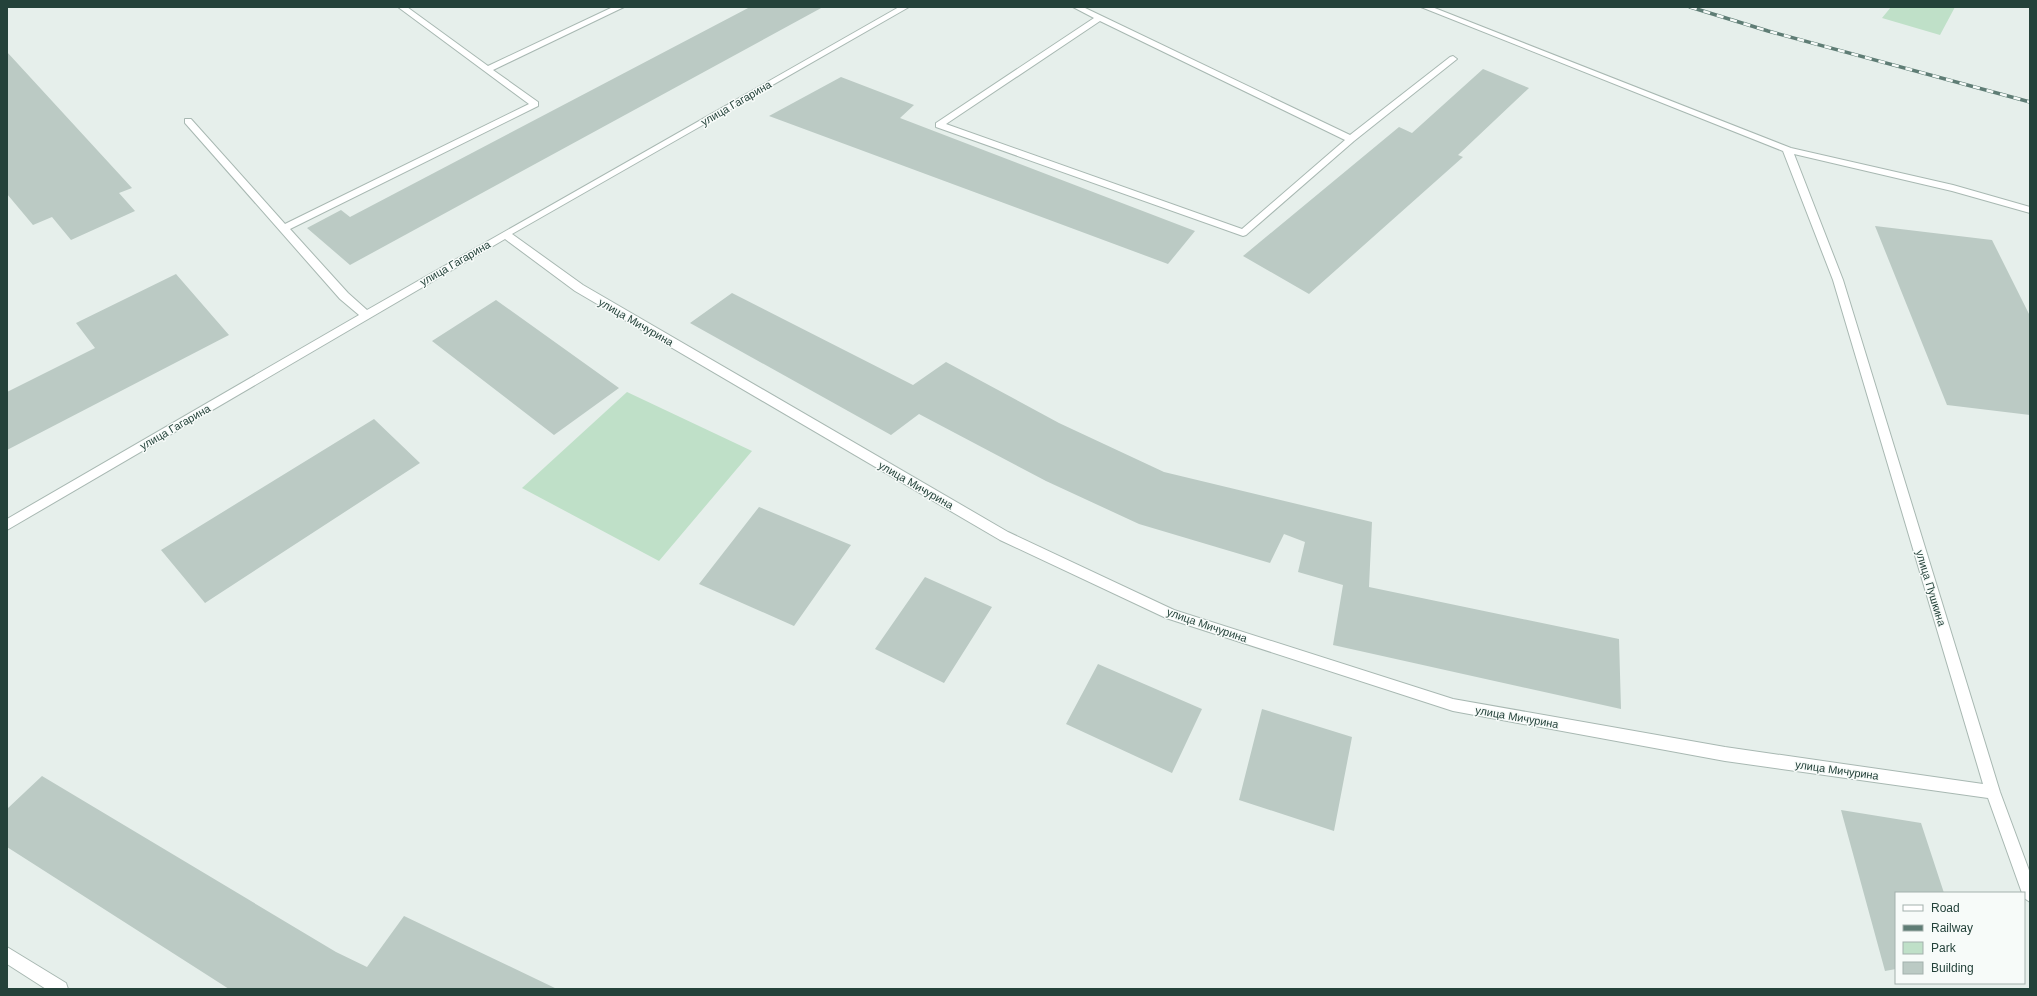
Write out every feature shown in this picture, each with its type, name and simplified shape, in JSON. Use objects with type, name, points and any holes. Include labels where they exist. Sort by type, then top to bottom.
[{"type":"street","points":[[284,228],[535,104],[402,7]]},
{"type":"street","points":[[488,69],[620,7]]},
{"type":"street","name":"улица Гагарина","points":[[7,525],[505,234],[905,7]]},
{"type":"street","points":[[1077,7],[1350,139]]},
{"type":"street","points":[[1425,7],[1787,150],[1953,188],[2030,210]]},
{"type":"street","points":[[1100,18],[939,125],[1243,233],[1350,139],[1453,58]]},
{"type":"street","points":[[188,121],[344,296],[366,315]]},
{"type":"street","name":"улица Пушкина","points":[[1787,150],[1838,280],[1993,792],[2030,894]]},
{"type":"street","name":"улица Мичурина","points":[[505,234],[579,288],[1004,536],[1171,614],[1453,705],[1725,754],[1993,792]]},
{"type":"street","points":[[7,955],[60,989]]},
{"type":"green space","points":[[1891,7],[1955,7],[1940,35],[1882,18]]},
{"type":"green space","points":[[627,392],[752,451],[659,561],[522,488]]},
{"type":"building","points":[[750,7],[823,7],[350,265],[307,228],[341,210],[350,217]]},
{"type":"building","points":[[7,52],[132,188],[119,193],[135,211],[71,240],[52,217],[33,225],[7,194]]},
{"type":"building","points":[[1483,69],[1529,88],[1458,155],[1463,157],[1309,294],[1243,256],[1399,127],[1412,133]]},
{"type":"building","points":[[841,77],[914,105],[900,118],[1195,231],[1168,264],[769,116]]},
{"type":"building","points":[[1875,226],[1992,240],[2030,316],[2030,415],[1947,405]]},
{"type":"building","points":[[176,274],[229,335],[7,450],[7,392],[95,348],[76,323]]},
{"type":"building","points":[[732,293],[913,385],[946,362],[1059,423],[1164,472],[1372,522],[1369,587],[1619,639],[1621,709],[1333,645],[1343,585],[1298,572],[1305,542],[1284,534],[1270,563],[1139,524],[1046,481],[919,414],[891,435],[690,323]]},
{"type":"building","points":[[496,300],[619,388],[554,435],[432,341]]},
{"type":"building","points":[[374,419],[420,463],[205,603],[161,550]]},
{"type":"building","points":[[759,507],[851,545],[794,626],[699,584]]},
{"type":"building","points":[[925,577],[992,607],[944,683],[875,649]]},
{"type":"building","points":[[1098,664],[1202,709],[1172,773],[1066,724]]},
{"type":"building","points":[[1262,709],[1352,737],[1334,831],[1239,800]]},
{"type":"building","points":[[42,776],[336,952],[367,967],[404,916],[557,989],[229,989],[7,847],[7,809]]},
{"type":"building","points":[[1841,810],[1921,823],[1944,892],[1895,892],[1895,969],[1885,971]]},
{"type":"railway","points":[[1690,7],[1768,31],[2030,102]]}]
